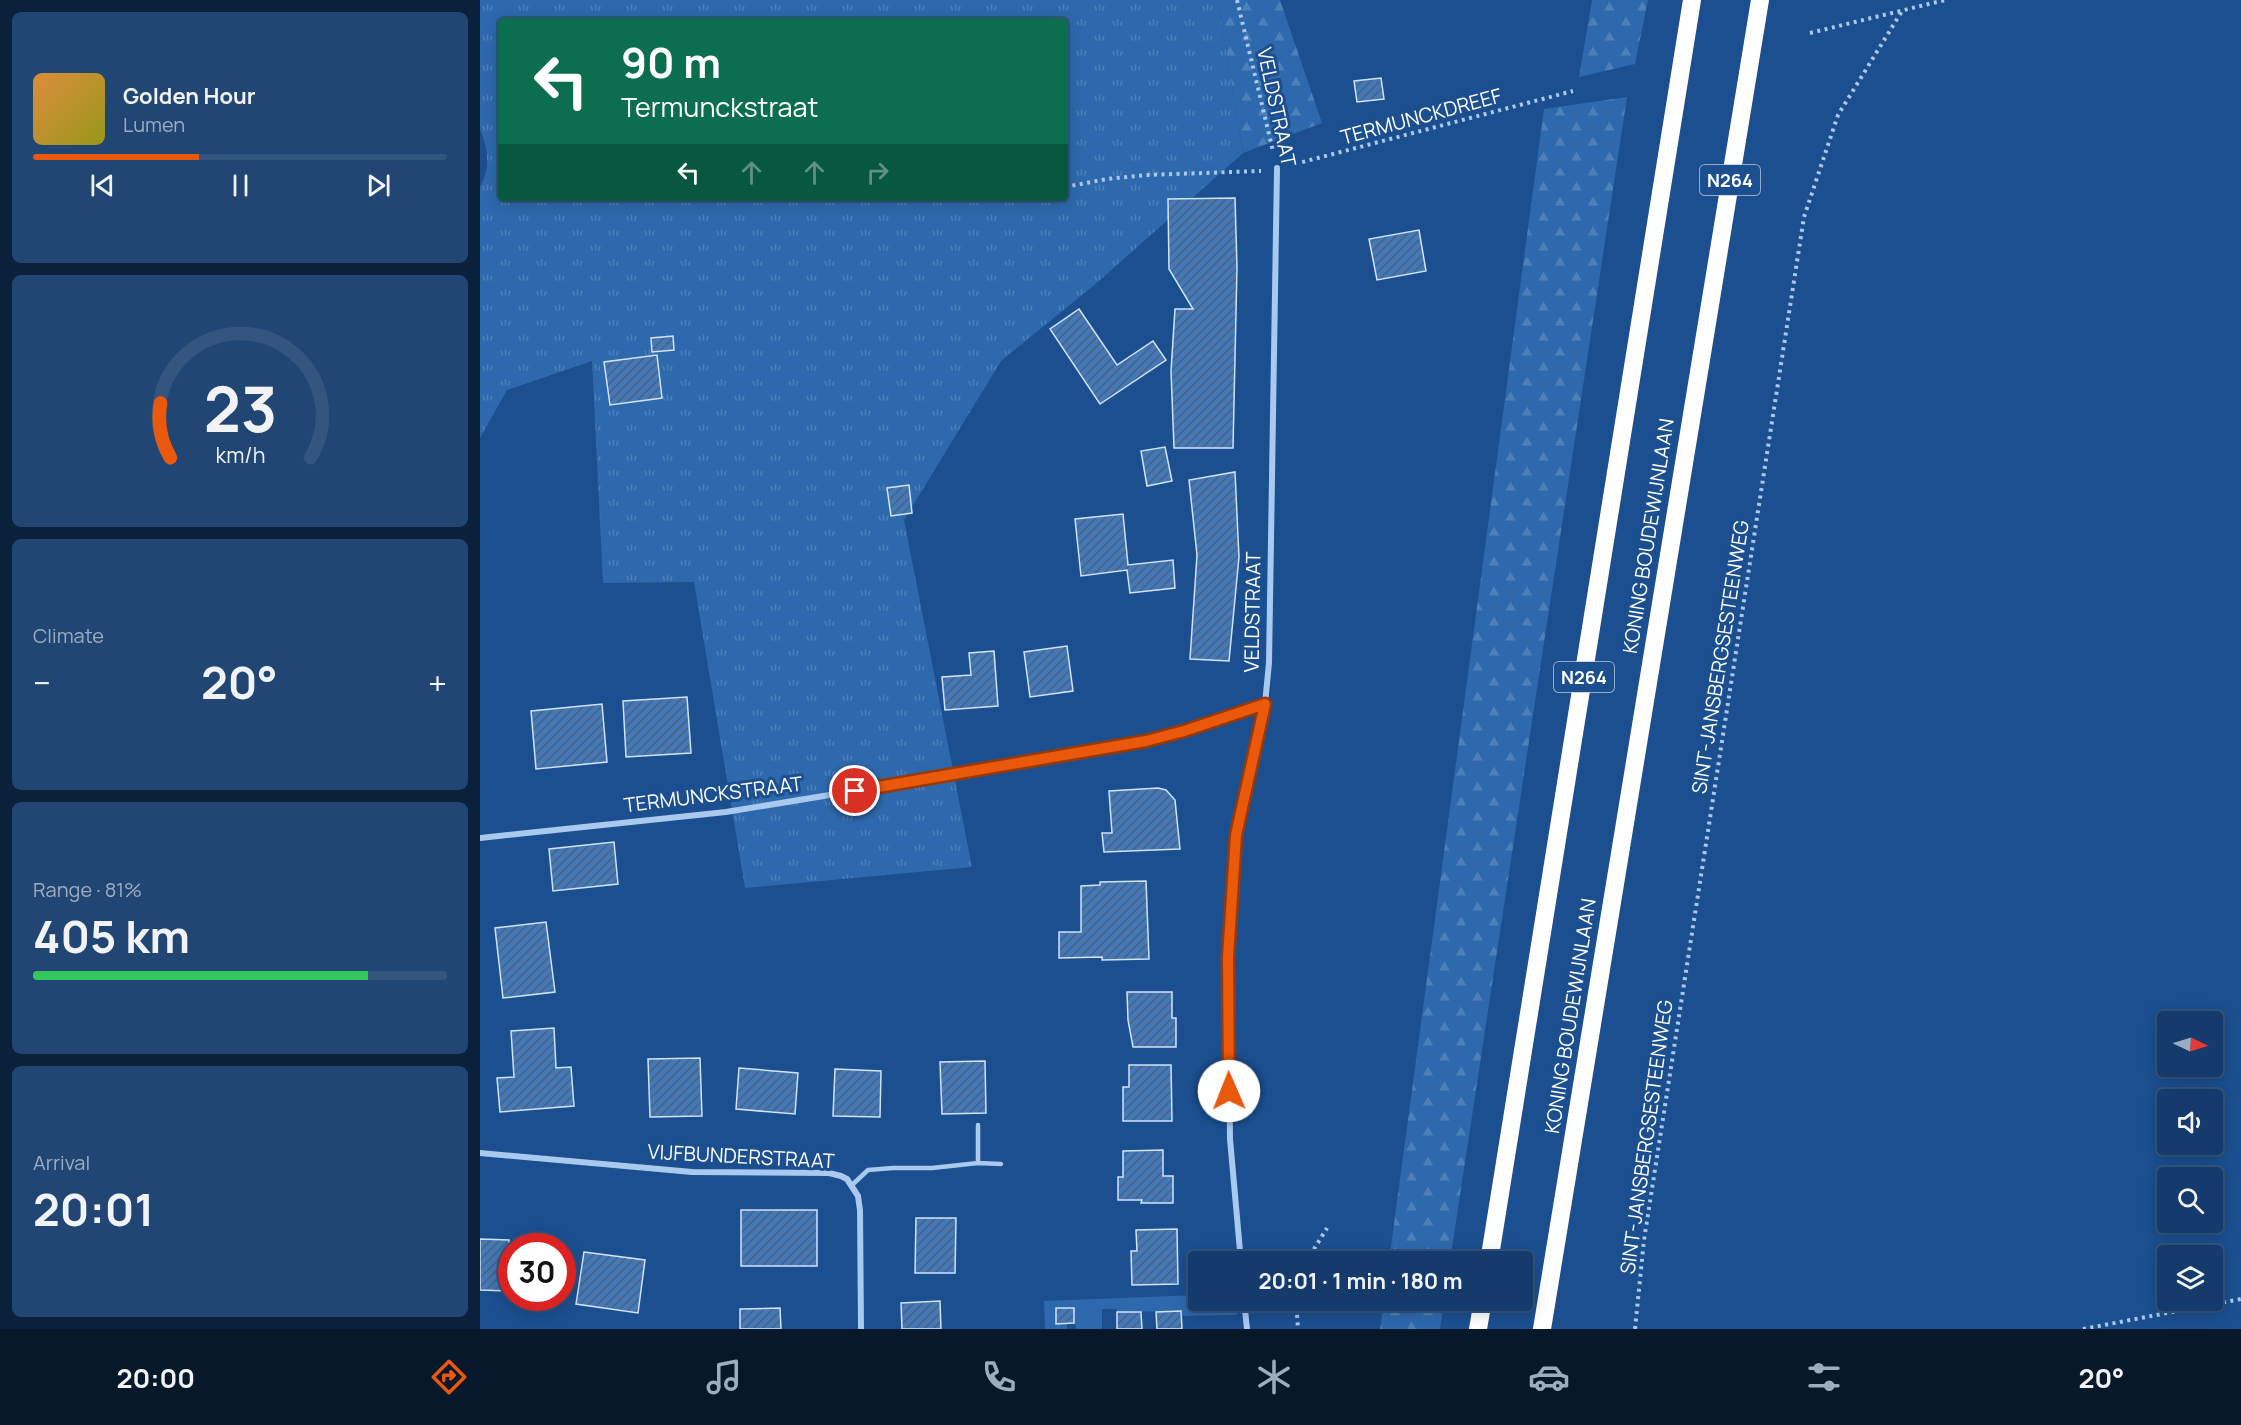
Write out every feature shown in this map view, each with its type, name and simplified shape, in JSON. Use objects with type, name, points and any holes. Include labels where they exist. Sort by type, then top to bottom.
[{"type":"highway","name":"KONING BOUDEWIJNLAAN","points":[[1491,1251],[1692,0]]},
{"type":"highway","name":"KONING BOUDEWIJNLAAN","points":[[1542,1329],[1760,0]]},
{"type":"highway","points":[[1478,1329],[1481,1311]]},
{"type":"street","name":"VELDSTRAAT","points":[[1240,1251],[1230,1139],[1228,957],[1236,835],[1265,704],[1269,663],[1276,168]]},
{"type":"street","name":"TERMUNCKSTRAAT","points":[[480,838],[726,812],[1090,752],[1184,731],[1265,704]]},
{"type":"street","name":"VIJFBUNDERSTRAAT","points":[[480,1153],[692,1172],[835,1174],[847,1179],[858,1196],[860,1210],[861,1329]]},
{"type":"street","points":[[1245,1311],[1247,1329]]},
{"type":"lane","points":[[978,1125],[978,1163]]},
{"type":"lane","points":[[852,1185],[868,1170],[932,1168],[978,1163],[1002,1164]]},
{"type":"path","name":"VELDSTRAAT","points":[[1237,0],[1276,168]]},
{"type":"path","points":[[1810,33],[1945,0]]},
{"type":"path","name":"SINT-JANSBERGSESTEENWEG","points":[[1635,1329],[1644,1240],[1804,217],[1838,115],[1902,11]]},
{"type":"path","name":"TERMUNCKDREEF","points":[[1068,187],[1127,177],[1239,173],[1276,168],[1573,91]]},
{"type":"path","points":[[1313,1251],[1327,1228]]},
{"type":"path","points":[[2083,1329],[2241,1299]]},
{"type":"path","points":[[1297,1311],[1298,1329]]},
{"type":"green space","points":[[480,0],[1218,0],[1243,153],[1099,281],[1001,361],[904,520],[972,867],[745,888],[694,582],[603,583],[592,361],[507,390],[480,438],[480,187],[487,165],[485,144],[480,129]]},
{"type":"green space","points":[[1218,0],[1280,0],[1322,123],[1243,153]]},
{"type":"green space","points":[[1592,0],[1648,0],[1635,64],[1579,77]]},
{"type":"green space","points":[[1627,97],[1452,1251],[1390,1251],[1544,109]]},
{"type":"green space","points":[[1188,1295],[1188,1311],[1237,1311],[1237,1315],[1182,1316],[1181,1311],[1117,1312],[1117,1309],[1102,1309],[1102,1329],[1077,1329],[1074,1323],[1074,1308],[1056,1324],[1067,1323],[1067,1329],[1045,1329],[1044,1301]]},
{"type":"green space","points":[[1383,1311],[1443,1311],[1440,1329],[1380,1329]]},
{"type":"building","points":[[1381,78],[1384,99],[1357,102],[1354,81]]},
{"type":"building","points":[[1235,198],[1237,267],[1233,448],[1174,448],[1171,371],[1175,309],[1193,309],[1169,269],[1168,199]]},
{"type":"building","points":[[1419,230],[1426,271],[1377,280],[1369,239]]},
{"type":"building","points":[[1079,309],[1117,365],[1153,341],[1166,360],[1100,404],[1050,329]]},
{"type":"building","points":[[673,336],[674,350],[652,352],[651,338]]},
{"type":"building","points":[[657,355],[662,398],[610,405],[604,362]]},
{"type":"building","points":[[1165,447],[1172,481],[1147,486],[1141,451]]},
{"type":"building","points":[[1235,472],[1239,557],[1229,661],[1190,659],[1197,555],[1189,480]]},
{"type":"building","points":[[909,485],[912,513],[891,516],[887,488]]},
{"type":"building","points":[[1123,514],[1128,565],[1173,560],[1175,588],[1130,593],[1127,570],[1081,576],[1075,519]]},
{"type":"building","points":[[1067,646],[1073,691],[1030,697],[1024,652]]},
{"type":"building","points":[[994,651],[998,706],[945,710],[942,677],[971,675],[969,653]]},
{"type":"building","points":[[687,697],[691,753],[626,757],[623,701]]},
{"type":"building","points":[[602,704],[607,762],[536,769],[531,711]]},
{"type":"building","points":[[1158,788],[1166,790],[1175,800],[1180,849],[1104,852],[1102,833],[1112,833],[1109,791]]},
{"type":"building","points":[[614,842],[618,884],[553,891],[549,849]]},
{"type":"building","points":[[1146,881],[1149,959],[1059,958],[1059,932],[1081,932],[1081,886],[1100,885],[1100,882]]},
{"type":"building","points":[[546,922],[555,992],[503,998],[495,928]]},
{"type":"building","points":[[1127,992],[1172,992],[1172,1018],[1176,1018],[1176,1047],[1133,1047],[1128,1020]]},
{"type":"building","points":[[554,1028],[556,1068],[571,1067],[574,1106],[500,1112],[497,1078],[514,1077],[511,1031]]},
{"type":"building","points":[[700,1058],[702,1116],[650,1117],[648,1059]]},
{"type":"building","points":[[985,1061],[986,1113],[942,1114],[940,1062]]},
{"type":"building","points":[[1129,1065],[1171,1065],[1172,1121],[1123,1121],[1123,1087],[1129,1087]]},
{"type":"building","points":[[739,1068],[798,1073],[795,1114],[736,1109]]},
{"type":"building","points":[[835,1069],[881,1071],[880,1117],[833,1116]]},
{"type":"building","points":[[1163,1150],[1163,1176],[1173,1176],[1173,1203],[1118,1200],[1118,1177],[1123,1177],[1123,1151]]},
{"type":"building","points":[[741,1210],[817,1210],[817,1266],[741,1266]]},
{"type":"building","points":[[916,1218],[956,1218],[955,1273],[915,1273]]},
{"type":"building","points":[[1177,1229],[1178,1284],[1132,1285],[1131,1251],[1137,1251],[1136,1230]]},
{"type":"building","points":[[480,1239],[498,1240],[498,1291],[480,1290]]},
{"type":"building","points":[[584,1252],[645,1260],[638,1313],[576,1304]]},
{"type":"building","points":[[940,1301],[941,1329],[902,1329],[901,1303]]},
{"type":"building","points":[[780,1308],[781,1329],[740,1329],[740,1309]]},
{"type":"building","points":[[1056,1308],[1074,1308],[1074,1323],[1056,1324]]},
{"type":"building","points":[[1181,1311],[1182,1329],[1157,1329],[1156,1312]]},
{"type":"building","points":[[1117,1312],[1141,1312],[1142,1329],[1117,1329]]},
{"type":"route","points":[[855,791],[1146,741],[1265,704],[1239,813],[1236,835],[1228,957],[1229,1091]]}]
